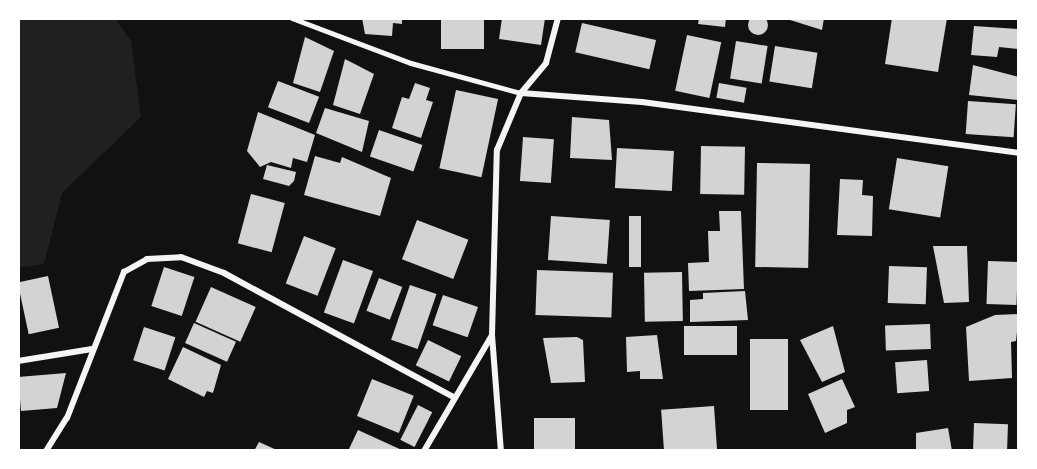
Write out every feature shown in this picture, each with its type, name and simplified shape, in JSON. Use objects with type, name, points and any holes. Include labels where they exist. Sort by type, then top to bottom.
[{"type":"street","points":[[501,451],[492,335],[497,150],[521,93],[546,63],[558,18]]},
{"type":"street","points":[[521,93],[642,102],[1019,153]]},
{"type":"street","points":[[46,451],[67,418],[92,349],[124,272],[147,260],[181,257],[224,273],[453,398]]},
{"type":"street","points":[[424,451],[492,335]]},
{"type":"street","points":[[18,361],[92,349]]},
{"type":"lane","points":[[292,18],[411,63],[521,93]]},
{"type":"shaded area","points":[[18,18],[115,18],[131,41],[141,117],[62,193],[44,264],[18,268]]},
{"type":"building","points":[[758,15],[765,18],[768,25],[765,32],[758,35],[751,32],[748,25],[751,18]]},
{"type":"building","points":[[362,18],[402,18],[402,24],[393,23],[392,36],[365,34]]},
{"type":"building","points":[[441,18],[484,18],[484,49],[441,49]]},
{"type":"building","points":[[502,18],[545,18],[541,45],[499,39]]},
{"type":"building","points":[[699,18],[726,18],[725,27],[698,24]]},
{"type":"building","points":[[787,18],[824,18],[822,30],[787,19]]},
{"type":"building","points":[[892,18],[947,18],[938,72],[885,64]]},
{"type":"building","points":[[582,23],[656,40],[649,69],[575,52]]},
{"type":"building","points":[[974,26],[1019,29],[1019,49],[999,47],[997,57],[971,55]]},
{"type":"building","points":[[687,35],[721,42],[709,98],[675,91]]},
{"type":"building","points":[[305,37],[334,51],[320,92],[293,83]]},
{"type":"building","points":[[736,41],[768,46],[762,84],[730,79]]},
{"type":"building","points":[[775,46],[817,53],[812,88],[769,82]]},
{"type":"building","points":[[345,59],[374,74],[360,114],[333,105]]},
{"type":"building","points":[[973,65],[1019,77],[1018,100],[969,95]]},
{"type":"building","points":[[278,81],[319,97],[309,123],[268,107]]},
{"type":"building","points":[[415,83],[430,88],[426,100],[433,102],[421,138],[392,128],[402,97],[409,99]]},
{"type":"building","points":[[719,83],[747,88],[744,103],[716,98]]},
{"type":"building","points":[[456,90],[498,99],[481,177],[439,168]]},
{"type":"building","points":[[968,101],[1016,104],[1014,137],[966,134]]},
{"type":"building","points":[[325,108],[369,121],[362,152],[316,133]]},
{"type":"building","points":[[258,112],[315,135],[307,162],[293,158],[291,168],[271,162],[260,167],[247,151]]},
{"type":"building","points":[[572,117],[609,120],[612,160],[570,158]]},
{"type":"building","points":[[379,130],[422,145],[413,171],[370,156]]},
{"type":"building","points":[[523,137],[554,139],[551,183],[520,181]]},
{"type":"building","points":[[701,146],[745,147],[744,195],[700,194]]},
{"type":"building","points":[[617,148],[674,151],[672,191],[615,188]]},
{"type":"building","points":[[315,156],[340,163],[342,157],[391,178],[380,216],[304,195]]},
{"type":"building","points":[[897,158],[948,166],[940,217],[889,209]]},
{"type":"building","points":[[757,163],[810,164],[808,268],[755,267]]},
{"type":"building","points":[[267,165],[296,172],[294,181],[289,186],[263,179]]},
{"type":"building","points":[[840,179],[863,180],[862,195],[873,196],[872,236],[837,235]]},
{"type":"building","points":[[251,194],[285,203],[272,252],[238,243]]},
{"type":"building","points":[[719,211],[741,211],[744,289],[689,291],[688,263],[709,262],[708,231],[720,231]]},
{"type":"building","points":[[551,216],[610,220],[607,264],[548,260]]},
{"type":"building","points":[[629,216],[641,216],[641,267],[629,267]]},
{"type":"building","points":[[417,220],[468,240],[453,279],[402,259]]},
{"type":"building","points":[[304,236],[336,248],[317,296],[286,284]]},
{"type":"building","points":[[933,246],[967,246],[969,302],[944,303]]},
{"type":"building","points":[[343,260],[373,271],[354,324],[324,313]]},
{"type":"building","points":[[988,261],[1018,262],[1016,305],[986,304]]},
{"type":"building","points":[[889,266],[927,267],[926,304],[888,303]]},
{"type":"building","points":[[164,267],[194,277],[182,316],[151,306]]},
{"type":"building","points":[[537,270],[613,273],[611,318],[535,315]]},
{"type":"building","points":[[682,272],[683,321],[645,322],[644,273]]},
{"type":"building","points":[[48,276],[59,328],[29,334],[18,282]]},
{"type":"building","points":[[379,278],[402,287],[390,320],[366,311]]},
{"type":"building","points":[[410,285],[436,294],[418,349],[391,340]]},
{"type":"building","points":[[211,287],[256,307],[240,342],[196,322]]},
{"type":"building","points":[[745,291],[748,320],[690,322],[690,300],[703,299],[703,293]]},
{"type":"building","points":[[443,295],[478,307],[468,337],[433,325]]},
{"type":"building","points":[[1019,314],[1016,341],[1011,342],[1012,378],[969,381],[966,327],[995,315]]},
{"type":"building","points":[[194,323],[236,342],[227,362],[185,343]]},
{"type":"building","points":[[930,324],[931,349],[886,351],[885,326]]},
{"type":"building","points":[[684,326],[737,326],[737,355],[684,355]]},
{"type":"building","points":[[833,326],[845,372],[822,382],[800,340]]},
{"type":"building","points":[[144,327],[175,337],[165,370],[133,360]]},
{"type":"building","points":[[657,335],[663,379],[640,379],[640,371],[627,372],[626,337]]},
{"type":"building","points":[[577,337],[583,340],[585,382],[551,383],[543,338]]},
{"type":"building","points":[[750,339],[788,339],[788,410],[750,410]]},
{"type":"building","points":[[428,340],[461,356],[449,381],[416,365]]},
{"type":"building","points":[[183,347],[221,365],[213,393],[207,391],[204,397],[168,379]]},
{"type":"building","points":[[927,360],[929,391],[897,393],[895,362]]},
{"type":"building","points":[[66,373],[57,408],[21,411],[18,377]]},
{"type":"building","points":[[372,379],[414,396],[399,433],[357,416]]},
{"type":"building","points":[[842,379],[855,407],[847,410],[847,423],[825,433],[808,394]]},
{"type":"building","points":[[418,405],[432,412],[415,447],[400,440]]},
{"type":"building","points":[[714,406],[717,451],[664,451],[661,410]]},
{"type":"building","points":[[534,418],[575,418],[575,451],[534,451]]},
{"type":"building","points":[[974,423],[1008,424],[1007,451],[973,451]]},
{"type":"building","points":[[948,428],[952,451],[916,451],[916,433]]},
{"type":"building","points":[[358,430],[404,451],[348,451]]},
{"type":"building","points":[[259,442],[279,451],[254,451]]}]
